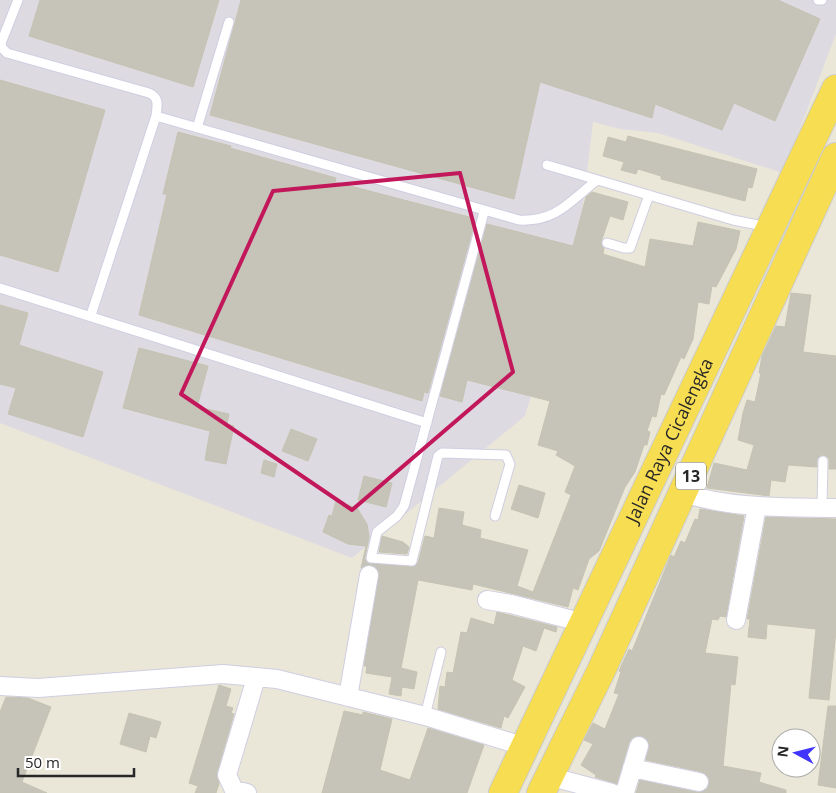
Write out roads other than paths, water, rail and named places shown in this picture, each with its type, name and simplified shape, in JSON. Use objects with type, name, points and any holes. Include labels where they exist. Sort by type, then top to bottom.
[{"type":"highway","name":"Jalan Raya Cicalengka","points":[[545,784],[601,671],[664,530],[683,493],[826,158],[836,89]]},
{"type":"highway","name":"Jalan Raya Cicalengka","points":[[504,793],[772,228],[826,158]]},
{"type":"highway","points":[[568,655],[601,671]]},
{"type":"street","points":[[683,493],[724,503],[829,508]]},
{"type":"street","points":[[736,620],[757,506]]},
{"type":"street","points":[[348,697],[369,575]]},
{"type":"street","points":[[487,600],[511,604],[584,623]]},
{"type":"street","points":[[0,686],[38,688],[223,674],[277,679],[425,716],[526,747]]},
{"type":"street","points":[[247,793],[234,790],[229,784],[227,775],[256,678]]},
{"type":"street","points":[[623,793],[626,790],[639,746]]},
{"type":"street","points":[[632,768],[699,782]]},
{"type":"street","points":[[545,784],[612,793]]},
{"type":"lane","points":[[18,0],[1,43],[2,48],[7,53],[155,96],[158,100],[156,116],[91,315]]},
{"type":"lane","points":[[197,128],[229,22]]},
{"type":"lane","points":[[156,116],[484,212],[519,220],[545,219],[596,181]]},
{"type":"lane","points":[[547,165],[733,220],[772,228]]},
{"type":"lane","points":[[607,243],[630,248],[649,195]]},
{"type":"lane","points":[[484,212],[404,506],[397,516],[377,532],[371,558],[412,561],[438,456],[442,453],[506,455],[510,464],[495,516]]},
{"type":"lane","points":[[0,288],[91,315],[427,423]]},
{"type":"lane","points":[[823,461],[829,508]]},
{"type":"lane","points":[[425,716],[441,652]]}]
